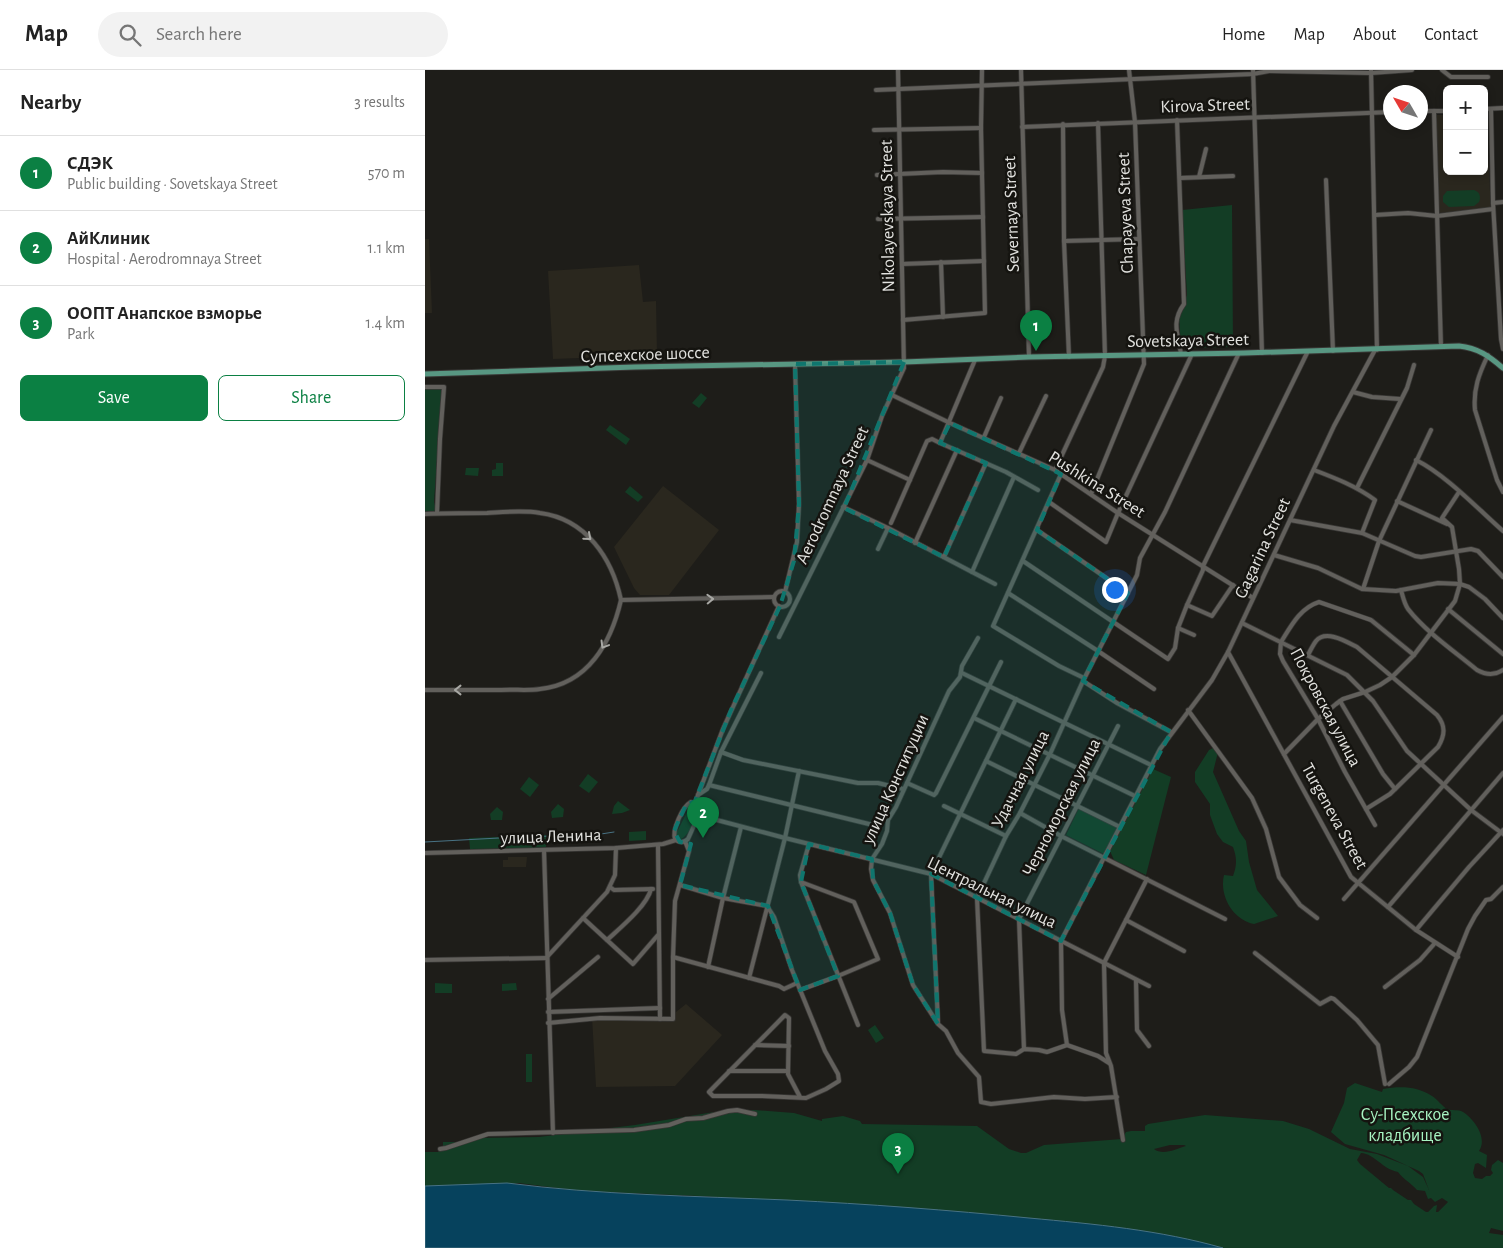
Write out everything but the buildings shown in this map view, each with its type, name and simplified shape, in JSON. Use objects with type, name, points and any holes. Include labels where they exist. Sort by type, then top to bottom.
[{"type":"main road","name":"Sovetskaya Street","points":[[866,363],[1029,357],[1473,348],[1488,355],[1502,366]]},
{"type":"main road","name":"Супсехское шоссе","points":[[425,374],[866,363]]},
{"type":"street","name":"Nikolayevskaya Street","points":[[898,70],[904,362]]},
{"type":"street","points":[[903,320],[985,312],[981,128],[982,70]]},
{"type":"street","name":"Severnaya Street","points":[[1021,70],[1029,357]]},
{"type":"street","name":"Chapayeva Street","points":[[1091,494],[1144,364],[1135,122],[1129,70]]},
{"type":"street","points":[[1194,76],[1195,70]]},
{"type":"street","points":[[876,90],[1269,71],[1371,72],[1412,70]]},
{"type":"street","points":[[1442,70],[1451,77],[1488,77]]},
{"type":"street","points":[[1471,70],[1471,77]]},
{"type":"street","points":[[1253,72],[1262,353]]},
{"type":"street","name":"Gagarina Street","points":[[1061,941],[1160,749],[1212,680],[1228,652],[1334,426],[1376,350],[1371,72]]},
{"type":"street","points":[[1503,108],[1491,109],[1493,209],[1503,350]]},
{"type":"street","points":[[1428,111],[1443,111]]},
{"type":"street","points":[[1434,111],[1441,348]]},
{"type":"street","name":"Kirova Street","points":[[1022,127],[1383,112]]},
{"type":"street","points":[[1177,120],[1184,304],[1177,313],[1176,320],[1181,354]]},
{"type":"street","points":[[1055,470],[1103,367],[1105,356],[1098,123]]},
{"type":"street","points":[[1063,124],[1064,240],[1069,357]]},
{"type":"street","points":[[874,130],[981,128]]},
{"type":"street","points":[[1199,177],[1206,149]]},
{"type":"street","points":[[877,175],[943,172],[982,173]]},
{"type":"street","points":[[1180,178],[1233,176]]},
{"type":"street","points":[[1326,180],[1333,351]]},
{"type":"street","points":[[1493,203],[1503,202]]},
{"type":"street","points":[[1375,215],[1408,213],[1437,216],[1493,209]]},
{"type":"street","points":[[878,219],[983,217]]},
{"type":"street","points":[[1064,240],[1139,239]]},
{"type":"street","points":[[902,264],[984,261]]},
{"type":"street","points":[[941,262],[943,317]]},
{"type":"street","points":[[1023,561],[1168,659],[1175,648],[1178,628],[1203,566],[1308,351]]},
{"type":"street","name":"Удачная улица","points":[[1024,1049],[1016,1054],[984,1051],[977,898],[1006,836],[1050,754],[1083,680],[1137,575],[1140,558],[1153,536],[1239,353]]},
{"type":"street","points":[[1049,502],[1106,542],[1192,354]]},
{"type":"street","points":[[1488,355],[1476,381],[1475,410],[1497,480],[1503,492]]},
{"type":"street","points":[[940,443],[975,360]]},
{"type":"street","name":"Aerodromnaya Street","points":[[779,637],[867,460],[882,416],[904,368],[904,362]]},
{"type":"street","points":[[785,592],[794,561],[798,532],[799,456],[795,364]]},
{"type":"street","points":[[1357,488],[1407,388],[1414,365]]},
{"type":"street","points":[[425,387],[444,387],[437,513]]},
{"type":"street","points":[[1353,392],[1371,397],[1400,399]]},
{"type":"street","name":"Pushkina Street","points":[[892,395],[916,405],[949,423],[1055,470],[1153,536],[1253,598]]},
{"type":"street","points":[[1019,453],[1046,396]]},
{"type":"street","points":[[984,437],[1001,398]]},
{"type":"street","points":[[1363,589],[1379,541],[1431,430]]},
{"type":"street","points":[[891,523],[927,441],[932,439],[986,463],[1038,490]]},
{"type":"street","points":[[915,543],[957,450]]},
{"type":"street","points":[[867,460],[910,480]]},
{"type":"street","points":[[1416,460],[1429,466],[1503,531]]},
{"type":"street","points":[[943,557],[986,463]]},
{"type":"street","points":[[1314,470],[1341,480],[1375,500],[1362,533]]},
{"type":"street","points":[[1061,474],[993,626],[1083,680],[1117,703],[1171,732]]},
{"type":"street","points":[[971,572],[1014,477]]},
{"type":"street","points":[[1284,754],[1318,719],[1340,701],[1365,692],[1391,677],[1414,655],[1455,600],[1460,584],[1456,551],[1452,527],[1442,518],[1459,492]]},
{"type":"street","points":[[1397,502],[1452,527]]},
{"type":"street","points":[[843,508],[887,528],[995,584]]},
{"type":"street","points":[[425,514],[522,511],[546,514],[569,523],[595,543],[611,568],[621,600],[611,633],[602,650],[588,668],[574,678],[541,689],[425,690]]},
{"type":"street","points":[[1291,520],[1362,533],[1421,557],[1471,549],[1478,551],[1503,577]]},
{"type":"street","points":[[878,549],[887,528]]},
{"type":"street","points":[[1037,530],[1128,593]]},
{"type":"street","points":[[1274,555],[1318,568],[1363,589],[1401,590],[1438,583],[1460,584],[1469,587],[1485,599],[1503,618]]},
{"type":"street","points":[[1187,605],[1212,616],[1233,585]]},
{"type":"street","points":[[1401,590],[1408,609],[1477,670],[1484,674],[1492,675],[1503,670]]},
{"type":"street","points":[[779,606],[775,603],[774,597],[777,592],[785,592]]},
{"type":"street","points":[[779,606],[786,605],[789,600],[788,594],[785,592]]},
{"type":"street","points":[[1008,594],[1098,651],[1153,690]]},
{"type":"street","points":[[621,600],[774,597]]},
{"type":"street","name":"Покровская улица","points":[[1375,825],[1318,719],[1283,661],[1280,654],[1281,642],[1301,612],[1311,604],[1319,602],[1371,620],[1414,655]]},
{"type":"street","points":[[695,803],[731,710],[779,606]]},
{"type":"street","points":[[1448,609],[1503,654]]},
{"type":"street","points":[[1242,623],[1342,672],[1365,692],[1399,741],[1421,765],[1471,810],[1502,832],[1469,866],[1416,930]]},
{"type":"street","points":[[1178,628],[1193,635]]},
{"type":"street","points":[[1308,655],[1316,640],[1321,636],[1329,636],[1357,647],[1442,721],[1445,731],[1443,739],[1421,765],[1376,804],[1365,809]]},
{"type":"street","name":"улица Конституции","points":[[978,638],[962,666],[962,673],[949,691],[888,820],[887,831],[882,844],[877,855],[872,859],[873,880],[890,913],[913,985],[938,1024],[946,1032],[958,1053],[979,1077],[981,1102],[991,1104],[1054,1097],[1085,1100],[1117,1097]]},
{"type":"street","name":"Turgeneva Street","points":[[1228,652],[1351,877],[1416,930],[1458,957]]},
{"type":"street","points":[[907,783],[929,794],[933,795],[936,793],[1001,662]]},
{"type":"street","points":[[698,795],[707,789],[721,752],[761,672]]},
{"type":"street","points":[[962,673],[1151,765]]},
{"type":"street","points":[[938,1024],[931,874],[959,814],[977,782],[1015,699]]},
{"type":"street","points":[[1340,701],[1383,774],[1395,789]]},
{"type":"street","points":[[1188,710],[1253,798],[1266,829],[1279,877],[1299,905],[1317,918]]},
{"type":"street","points":[[1344,898],[1357,882],[1362,880],[1443,784],[1503,717]]},
{"type":"street","points":[[974,718],[1135,796]]},
{"type":"street","name":"Черноморская улица","points":[[1024,1049],[1019,919],[1118,726]]},
{"type":"street","points":[[721,752],[743,760],[858,783],[878,783],[903,789]]},
{"type":"street","points":[[986,761],[1035,783],[1120,827]]},
{"type":"street","points":[[749,978],[793,805],[799,771]]},
{"type":"street","points":[[1388,907],[1503,773]]},
{"type":"street","points":[[709,785],[873,825]]},
{"type":"street","points":[[685,841],[680,842],[676,840],[674,833],[685,807],[690,803],[695,803]]},
{"type":"street","points":[[685,841],[698,817],[700,808],[695,803]]},
{"type":"street","points":[[944,806],[1006,836]]},
{"type":"street","points":[[1020,813],[1061,836],[1225,919]]},
{"type":"street","name":"Центральная улица","points":[[698,817],[713,819],[931,874],[1149,986]]},
{"type":"street","points":[[708,966],[741,827]]},
{"type":"street","name":"улица Ленина","points":[[425,853],[616,848],[667,844],[676,840]]},
{"type":"street","points":[[548,1023],[600,1018],[673,1019],[675,901],[689,851],[685,841]]},
{"type":"street","points":[[809,844],[799,875],[858,1025]]},
{"type":"street","points":[[658,845],[660,1019]]},
{"type":"street","points":[[425,960],[547,957],[610,887],[615,875],[616,848]]},
{"type":"street","points":[[544,850],[548,1023],[553,1133]]},
{"type":"street","points":[[1123,1140],[1117,1097],[1106,1053],[1104,963],[1147,879]]},
{"type":"street","points":[[800,990],[839,976],[878,958],[854,902],[801,882]]},
{"type":"street","points":[[680,885],[723,898],[767,906],[774,917],[797,983],[825,1051],[839,1077],[839,1081],[806,1098],[713,1096],[709,1092],[785,1015],[789,1018],[788,1071],[800,1097]]},
{"type":"street","points":[[610,887],[615,890],[658,889]]},
{"type":"street","points":[[1255,952],[1321,1004],[1331,998],[1334,999],[1357,1020],[1379,1045],[1387,1084],[1409,1067],[1417,1057],[1475,916],[1486,900],[1491,899],[1503,887]]},
{"type":"street","points":[[607,940],[633,915],[650,895],[651,889]]},
{"type":"street","points":[[583,918],[633,964],[658,935]]},
{"type":"street","points":[[1126,920],[1184,951]]},
{"type":"street","points":[[1061,941],[1062,1010],[1067,1045]]},
{"type":"street","points":[[1385,988],[1421,960],[1435,943]]},
{"type":"street","points":[[548,999],[598,957]]},
{"type":"street","points":[[673,957],[784,989],[797,983]]},
{"type":"street","points":[[1136,980],[1137,1030],[1149,1046]]},
{"type":"street","points":[[548,1012],[660,1008]]},
{"type":"street","points":[[755,1045],[789,1046]]},
{"type":"street","points":[[1024,1049],[1047,1052],[1067,1045],[1098,1056],[1109,1063]]},
{"type":"street","points":[[729,1071],[788,1071]]},
{"type":"street","points":[[440,1149],[488,1134],[650,1128],[728,1111],[737,1110],[755,1114]]},
{"type":"highlighted area","points":[[904,362],[844,508],[944,557],[986,463],[940,443],[950,423],[1061,474],[1037,530],[1128,593],[1083,681],[1171,732],[1061,941],[931,874],[938,1024],[913,985],[890,913],[873,880],[872,859],[809,844],[801,882],[838,976],[800,990],[768,906],[680,885],[691,844],[680,842],[674,831],[686,805],[695,801],[731,710],[780,606],[794,561],[799,504],[795,364]]},
{"type":"shaded area","points":[[1436,115],[1443,115],[1443,175],[1488,175],[1488,154],[1491,210],[1439,213]]},
{"type":"shaded area","points":[[425,239],[429,239],[432,313],[425,313]]},
{"type":"shaded area","points":[[639,265],[643,302],[656,301],[657,355],[553,359],[548,271]]},
{"type":"shaded area","points":[[663,486],[719,530],[669,595],[640,595],[634,588],[614,547]]},
{"type":"shaded area","points":[[508,857],[527,857],[526,867],[503,867],[503,860],[508,860]]},
{"type":"shaded area","points":[[686,1004],[722,1035],[675,1086],[596,1087],[592,1017],[671,1016]]},
{"type":"green space","points":[[1474,190],[1479,193],[1480,198],[1479,202],[1474,206],[1449,207],[1443,202],[1443,196],[1447,191]]},
{"type":"green space","points":[[1232,205],[1233,347],[1181,348],[1179,316],[1187,295],[1182,210]]},
{"type":"green space","points":[[442,388],[434,502],[436,509],[425,512],[425,389]]},
{"type":"green space","points":[[701,393],[707,398],[699,408],[692,403]]},
{"type":"green space","points":[[610,425],[630,439],[626,445],[606,430]]},
{"type":"green space","points":[[496,463],[503,463],[503,476],[492,476],[492,470],[496,469]]},
{"type":"green space","points":[[466,468],[479,468],[478,476],[465,475]]},
{"type":"green space","points":[[630,486],[643,497],[638,502],[625,492]]},
{"type":"green space","points":[[1213,748],[1218,752],[1213,772],[1239,831],[1246,841],[1249,862],[1257,890],[1278,916],[1254,924],[1240,918],[1229,906],[1226,899],[1223,883],[1224,875],[1233,876],[1236,862],[1233,847],[1223,842],[1217,834],[1210,815],[1210,804],[1195,782],[1195,772],[1209,750]]},
{"type":"green space","points":[[1153,769],[1171,777],[1146,875],[1114,860],[1110,851]]},
{"type":"green space","points":[[588,774],[598,782],[589,793],[579,786]]},
{"type":"green space","points":[[529,777],[539,785],[530,797],[520,789]]},
{"type":"green space","points":[[618,801],[630,810],[612,814],[614,806]]},
{"type":"green space","points":[[558,804],[564,809],[563,817],[552,818],[551,812]]},
{"type":"green space","points":[[690,806],[696,807],[696,815],[690,830],[681,839],[677,837],[677,832]]},
{"type":"green space","points":[[497,807],[503,812],[502,820],[491,820],[490,814]]},
{"type":"green space","points":[[1079,808],[1119,827],[1106,855],[1066,835]]},
{"type":"green space","points":[[646,831],[646,840],[629,841],[629,832]]},
{"type":"green space","points":[[546,835],[546,848],[470,849],[469,838]]},
{"type":"green space","points":[[435,983],[452,984],[452,993],[435,993]]},
{"type":"green space","points":[[516,983],[517,990],[502,991],[502,984]]},
{"type":"green space","points":[[875,1025],[884,1038],[876,1043],[868,1030]]},
{"type":"green space","points":[[526,1054],[532,1054],[532,1082],[526,1082]]},
{"type":"green space","name":"Су-Псехское кладбище","points":[[1355,1083],[1382,1092],[1383,1089],[1402,1087],[1420,1090],[1432,1096],[1447,1109],[1461,1111],[1471,1119],[1481,1135],[1482,1140],[1479,1151],[1487,1155],[1486,1168],[1478,1163],[1475,1164],[1473,1173],[1475,1178],[1482,1179],[1490,1176],[1493,1173],[1491,1170],[1492,1165],[1498,1160],[1503,1163],[1503,1231],[1491,1228],[1489,1233],[1503,1235],[1503,1248],[1217,1248],[904,1208],[580,1191],[519,1183],[475,1188],[425,1189],[425,1152],[438,1152],[443,1148],[443,1142],[471,1142],[472,1138],[539,1137],[635,1125],[714,1112],[754,1110],[794,1113],[822,1121],[822,1119],[843,1116],[860,1121],[862,1124],[977,1126],[1009,1149],[1021,1153],[1026,1153],[1044,1145],[1122,1139],[1126,1132],[1145,1131],[1145,1126],[1148,1124],[1205,1115],[1283,1121],[1309,1129],[1350,1149],[1377,1154],[1408,1166],[1423,1177],[1429,1190],[1423,1174],[1419,1171],[1384,1155],[1345,1144],[1331,1132],[1344,1103],[1347,1088]],"holes":[[[1170,1145],[1186,1146],[1165,1152],[1154,1149]],[[1361,1153],[1398,1172],[1417,1190],[1425,1191],[1428,1199],[1431,1198],[1435,1202],[1442,1198],[1448,1202],[1438,1212],[1436,1212],[1437,1205],[1426,1212],[1411,1200],[1389,1188],[1360,1164],[1357,1160]]]},
{"type":"water","points":[[507,1183],[612,1193],[817,1202],[999,1215],[1127,1228],[1223,1248],[425,1248],[425,1186]]},
{"type":"waterway","points":[[502,838],[614,832]]},
{"type":"waterway","points":[[425,842],[499,838]]},
{"type":"place","name":"СДЭК","points":[[1036,351]]},
{"type":"place","name":"АйКлиник","points":[[703,838]]},
{"type":"place","name":"ООПТ Анапское взморье","points":[[898,1174]]}]
